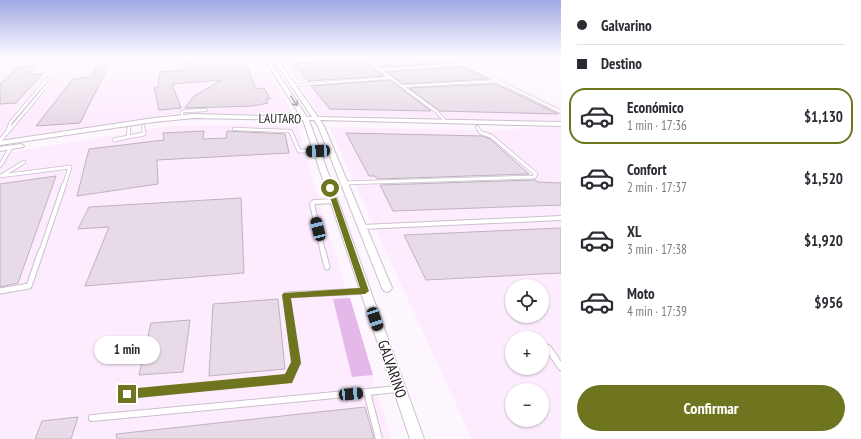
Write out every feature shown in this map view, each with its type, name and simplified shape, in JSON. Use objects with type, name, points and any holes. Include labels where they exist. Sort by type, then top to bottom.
[{"type":"street","name":"GALVARINO","points":[[280,77],[313,121],[318,151],[417,439]]},
{"type":"street","name":"GALVARINO","points":[[288,77],[313,121],[344,183],[387,288]]},
{"type":"street","name":"LAUTARO","points":[[1,139],[182,117],[476,127],[482,131]]},
{"type":"street","name":"LAUTARO","points":[[0,149],[129,128],[192,121],[445,121],[561,124]]},
{"type":"lane","points":[[8,132],[11,122],[49,77]]},
{"type":"lane","points":[[1,139],[18,121],[53,77]]},
{"type":"lane","points":[[299,77],[304,85]]},
{"type":"lane","points":[[490,77],[561,112]]},
{"type":"lane","points":[[293,85],[390,78],[436,111],[445,121]]},
{"type":"lane","points":[[402,86],[487,80],[499,82]]},
{"type":"lane","points":[[182,117],[182,112],[184,111],[206,110]]},
{"type":"lane","points":[[114,140],[144,134],[143,126]]},
{"type":"lane","points":[[128,137],[129,128]]},
{"type":"lane","points":[[234,129],[290,131],[299,151],[318,151]]},
{"type":"lane","points":[[344,183],[359,179],[534,176],[536,174],[491,136],[482,131]]},
{"type":"lane","points":[[0,166],[11,147]]},
{"type":"lane","points":[[0,157],[6,156]]},
{"type":"lane","points":[[1,176],[24,162]]},
{"type":"lane","points":[[0,292],[29,286],[70,167],[1,176]]},
{"type":"lane","points":[[327,267],[312,204],[314,202],[335,201]]},
{"type":"lane","points":[[362,227],[561,218]]},
{"type":"lane","points":[[127,394],[288,379],[296,363],[286,295],[365,291]]},
{"type":"lane","points":[[549,349],[561,367]]},
{"type":"lane","points":[[92,418],[399,389]]},
{"type":"lane","points":[[367,392],[379,439]]},
{"type":"shaded area","points":[[0,77],[272,77],[294,115],[174,114],[0,140]]},
{"type":"shaded area","points":[[294,77],[499,77],[561,106],[561,121],[319,115]]},
{"type":"shaded area","points":[[222,125],[298,127],[391,439],[0,439],[0,154],[173,126]]},
{"type":"shaded area","points":[[333,127],[492,131],[538,127],[561,127],[561,439],[472,439],[330,129]]},
{"type":"shaded area","points":[[350,298],[373,375],[352,377],[333,299]]},
{"type":"building","points":[[7,77],[39,77],[16,103],[0,104],[0,84]]},
{"type":"building","points":[[103,77],[80,123],[36,126],[73,79]]},
{"type":"building","points":[[159,77],[251,77],[256,89],[264,88],[270,99],[266,99],[268,103],[253,106],[185,108],[194,96],[222,80],[172,84],[181,108],[159,110],[154,87],[158,87]]},
{"type":"building","points":[[305,77],[361,77],[308,81]]},
{"type":"building","points":[[394,77],[486,77],[489,79],[403,84]]},
{"type":"building","points":[[390,80],[431,111],[330,109],[311,86]]},
{"type":"building","points":[[496,84],[558,114],[440,111],[409,88]]},
{"type":"building","points":[[204,131],[203,139],[226,138],[227,131],[285,134],[289,153],[157,160],[158,184],[77,196],[89,149],[164,140],[163,133]]},
{"type":"building","points":[[346,133],[483,136],[490,139],[529,174],[377,179],[375,176],[369,176]]},
{"type":"building","points":[[56,176],[18,283],[0,287],[0,184]]},
{"type":"building","points":[[535,180],[538,182],[561,183],[561,205],[393,211],[380,185]]},
{"type":"building","points":[[241,198],[244,273],[85,286],[109,227],[78,229],[89,207]]},
{"type":"building","points":[[561,228],[561,273],[426,280],[404,235]]},
{"type":"building","points":[[278,299],[285,369],[209,376],[213,304]]},
{"type":"building","points":[[190,320],[183,372],[139,375],[151,323]]},
{"type":"building","points":[[365,407],[374,439],[117,439],[116,434]]},
{"type":"building","points":[[78,417],[71,439],[35,439],[42,421]]},
{"type":"route","points":[[127,394],[288,379],[293,372],[296,363],[286,295],[365,291],[330,188]]}]
